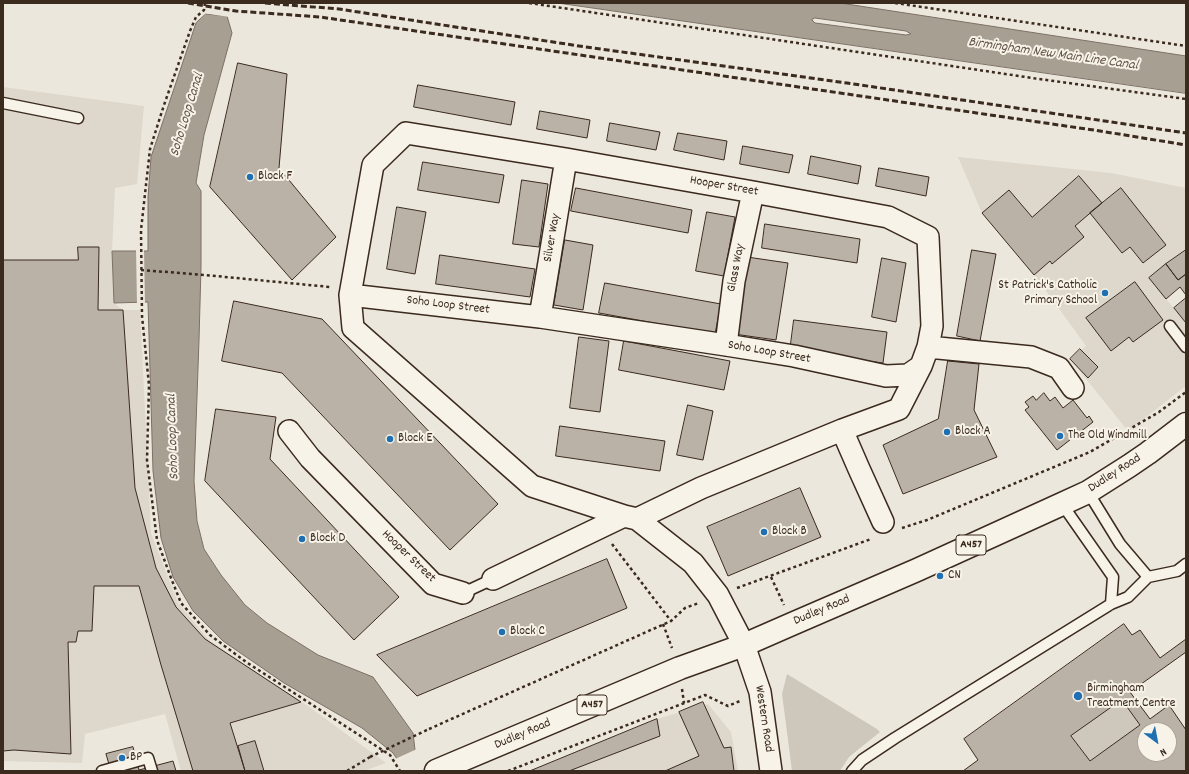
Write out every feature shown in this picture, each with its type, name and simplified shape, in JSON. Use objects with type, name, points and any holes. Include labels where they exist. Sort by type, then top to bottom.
[{"type":"main road","name":"Dudley Road","points":[[439,770],[680,668],[744,645],[917,570],[1088,492],[1148,453],[1186,424]]},
{"type":"street","name":"Hooper Street","points":[[350,292],[373,166],[406,133],[566,159],[753,192],[888,218],[928,237],[932,326],[924,357],[899,409],[842,430],[630,517],[599,528],[493,579]]},
{"type":"street","name":"Silver Way","points":[[540,317],[566,159]]},
{"type":"street","name":"Glass Way","points":[[726,345],[734,282],[753,192]]},
{"type":"street","name":"Soho Loop Street","points":[[350,292],[540,317],[726,345],[794,356],[886,376],[908,375],[924,357]]},
{"type":"street","points":[[350,292],[353,328],[532,486],[630,517]]},
{"type":"street","points":[[924,357],[1030,357],[1059,368],[1074,388]]},
{"type":"street","points":[[842,430],[885,530]]},
{"type":"street","name":"Hooper Street","points":[[289,431],[310,458],[433,584],[463,593]]},
{"type":"street","name":"Western Road","points":[[630,517],[693,563],[718,595],[744,645],[760,692],[771,771]]},
{"type":"lane","points":[[3,103],[78,118]]},
{"type":"lane","points":[[1170,326],[1186,347]]},
{"type":"lane","points":[[1088,492],[1120,544],[1148,577]]},
{"type":"lane","points":[[1062,504],[1113,576],[1111,604]]},
{"type":"lane","points":[[852,771],[862,760],[895,738],[1111,604],[1128,597],[1148,577],[1177,571],[1186,564]]},
{"type":"lane","name":"Hooper Street","points":[[463,593],[493,579]]},
{"type":"lane","points":[[102,771],[148,758],[152,771]]},
{"type":"path","points":[[205,3],[204,10],[196,17],[190,31],[150,149],[141,230],[142,316],[149,385],[147,460],[157,540],[181,603],[210,635],[246,662],[390,755],[400,771]]},
{"type":"path","points":[[530,3],[1039,79],[1186,99]]},
{"type":"path","points":[[895,3],[1186,46]]},
{"type":"path","points":[[141,270],[205,275],[350,292]]},
{"type":"path","points":[[347,771],[370,757],[429,729],[671,621],[686,608],[718,595],[771,577],[885,530],[928,520],[1090,452],[1159,412],[1186,392]]},
{"type":"path","points":[[599,528],[671,621]]},
{"type":"path","points":[[771,577],[792,624]]},
{"type":"path","points":[[508,771],[705,695],[728,706],[760,692]]},
{"type":"shaded area","points":[[3,87],[144,106],[137,184],[115,188],[112,251],[114,303],[123,310],[140,310],[151,533],[178,603],[209,640],[308,706],[386,763],[363,771],[181,771],[165,714],[85,734],[82,763],[3,761]]},
{"type":"shaded area","name":"St Patrick's Catholic Primary School","points":[[958,157],[1111,173],[1186,188],[1186,250],[1149,278],[1186,323],[1186,386],[1128,431],[1070,359],[1086,346],[1036,277],[982,213]]},
{"type":"shaded area","points":[[787,674],[880,732],[849,757],[840,771],[792,771],[782,694]]},
{"type":"shaded area","points":[[1122,700],[1138,722],[1137,727],[1090,761],[1071,736]]},
{"type":"shaded area","points":[[708,704],[731,732],[738,771],[530,771],[657,719]]},
{"type":"water","name":"Birmingham New Main Line Canal","points":[[558,3],[840,3],[1186,56],[1186,93]],"holes":[[[815,18],[906,31],[911,34],[906,35],[815,23],[812,20]]]},
{"type":"water","name":"Soho Loop Canal","points":[[206,14],[227,16],[232,33],[204,135],[196,183],[201,191],[201,267],[194,481],[197,521],[204,549],[221,575],[245,605],[267,623],[318,655],[373,677],[413,733],[415,750],[405,771],[393,753],[362,728],[284,683],[223,641],[193,611],[173,577],[161,538],[153,471],[148,302],[114,303],[112,251],[148,251],[148,197],[151,157],[196,23]]},
{"type":"pier","points":[[207,3],[237,3],[229,17],[203,13]]},
{"type":"pier","points":[[136,249],[144,249],[145,304],[137,304]]},
{"type":"pier","points":[[417,749],[429,771],[403,771],[395,759]]},
{"type":"building","name":"Block F","points":[[238,63],[287,74],[279,168],[336,237],[292,280],[210,187]]},
{"type":"building","points":[[418,85],[515,102],[511,125],[414,107]]},
{"type":"building","points":[[540,111],[590,120],[587,138],[537,129]]},
{"type":"building","points":[[610,123],[660,132],[656,150],[607,141]]},
{"type":"building","points":[[678,133],[727,141],[724,160],[674,150]]},
{"type":"building","points":[[743,146],[793,155],[789,173],[740,164]]},
{"type":"building","points":[[811,156],[861,166],[858,184],[808,174]]},
{"type":"building","points":[[423,162],[504,175],[499,203],[418,190]]},
{"type":"building","points":[[879,168],[929,177],[926,196],[876,186]]},
{"type":"building","points":[[1079,176],[1102,203],[1075,226],[1084,237],[1052,264],[1050,261],[1034,275],[982,213],[1009,190],[1032,217]]},
{"type":"building","points":[[522,180],[548,184],[539,247],[513,244]]},
{"type":"building","points":[[576,188],[692,210],[688,233],[571,211]]},
{"type":"building","points":[[1121,188],[1166,245],[1143,263],[1130,247],[1122,253],[1090,213]]},
{"type":"building","points":[[397,207],[426,212],[415,274],[387,269]]},
{"type":"building","points":[[707,212],[735,217],[724,276],[696,271]]},
{"type":"building","points":[[765,224],[860,239],[857,263],[762,248]]},
{"type":"building","points":[[565,240],[593,245],[583,310],[554,305]]},
{"type":"building","points":[[78,247],[99,247],[98,310],[123,310],[135,488],[156,568],[176,607],[205,639],[301,702],[230,723],[245,771],[193,771],[139,586],[94,586],[92,631],[78,631],[76,642],[68,642],[71,754],[14,750],[3,751],[3,260],[78,260]]},
{"type":"building","points":[[972,250],[996,254],[980,341],[957,336]]},
{"type":"building","points":[[1186,250],[1186,274],[1178,280],[1166,264]]},
{"type":"building","points":[[440,255],[535,269],[530,297],[436,284]]},
{"type":"building","points":[[747,257],[788,263],[776,340],[734,334]]},
{"type":"building","points":[[882,258],[906,263],[896,322],[872,317]]},
{"type":"building","points":[[1166,264],[1178,280],[1186,274],[1186,295],[1180,287],[1166,299],[1149,278]]},
{"type":"building","points":[[1135,282],[1163,320],[1133,342],[1129,337],[1111,351],[1086,318]]},
{"type":"building","points":[[605,283],[721,304],[715,334],[599,313]]},
{"type":"building","points":[[1186,298],[1186,323],[1174,308]]},
{"type":"building","name":"Block E","points":[[234,301],[322,319],[498,504],[450,550],[282,373],[222,361]]},
{"type":"building","points":[[794,320],[887,332],[883,363],[790,351]]},
{"type":"building","points":[[579,337],[609,341],[600,412],[570,408]]},
{"type":"building","points":[[624,341],[730,361],[724,390],[619,370]]},
{"type":"building","points":[[1080,349],[1098,367],[1088,378],[1070,359]]},
{"type":"building","name":"Block A","points":[[948,361],[979,364],[974,410],[997,457],[903,494],[883,445],[938,419]]},
{"type":"building","name":"The Old Windmill","points":[[1044,393],[1050,401],[1055,397],[1063,408],[1073,400],[1087,418],[1089,416],[1093,422],[1057,450],[1025,410],[1029,407],[1025,402],[1033,396],[1036,400]]},
{"type":"building","points":[[688,405],[713,411],[703,460],[677,455]]},
{"type":"building","name":"Block D","points":[[216,409],[276,417],[270,459],[399,597],[354,640],[205,481]]},
{"type":"building","points":[[560,426],[665,441],[660,471],[556,456]]},
{"type":"building","name":"Block B","points":[[800,488],[821,537],[728,576],[707,527]]},
{"type":"building","name":"Block C","points":[[607,559],[627,608],[417,696],[377,655]]},
{"type":"building","name":"Birmingham Treatment Centre","points":[[1124,624],[1132,635],[1140,630],[1160,658],[1186,639],[1186,652],[1130,692],[1150,719],[1169,705],[1186,730],[1186,771],[963,771],[978,760],[964,739]],"holes":[[[1122,700],[1138,722],[1177,722],[1177,762],[1137,762],[1137,727],[1090,761],[1071,736]]]},
{"type":"building","points":[[703,702],[724,748],[731,747],[734,771],[665,771],[699,756],[679,712]]},
{"type":"building","points":[[657,719],[660,736],[569,771],[530,771]]},
{"type":"building","points":[[255,741],[264,771],[245,771],[238,746]]},
{"type":"building","name":"BP","points":[[133,747],[139,770],[173,761],[176,771],[111,771],[106,754]]},
{"type":"railway","points":[[188,3],[236,11],[320,17],[1100,131],[1186,145]]},
{"type":"railway","points":[[265,3],[339,9],[579,46],[847,83],[1186,133]]},
{"type":"place","name":"Block F","points":[[250,177]]},
{"type":"place","name":"St Patrick's Catholic Primary School","points":[[1105,293]]},
{"type":"place","name":"Block A","points":[[947,432]]},
{"type":"place","name":"The Old Windmill","points":[[1060,436]]},
{"type":"place","name":"Block E","points":[[390,439]]},
{"type":"place","name":"Block B","points":[[764,532]]},
{"type":"place","name":"Block D","points":[[302,539]]},
{"type":"place","name":"CN","points":[[940,576]]},
{"type":"place","name":"Block C","points":[[502,632]]},
{"type":"place","name":"Birmingham Treatment Centre","points":[[1078,696]]},
{"type":"place","name":"BP","points":[[122,758]]}]
